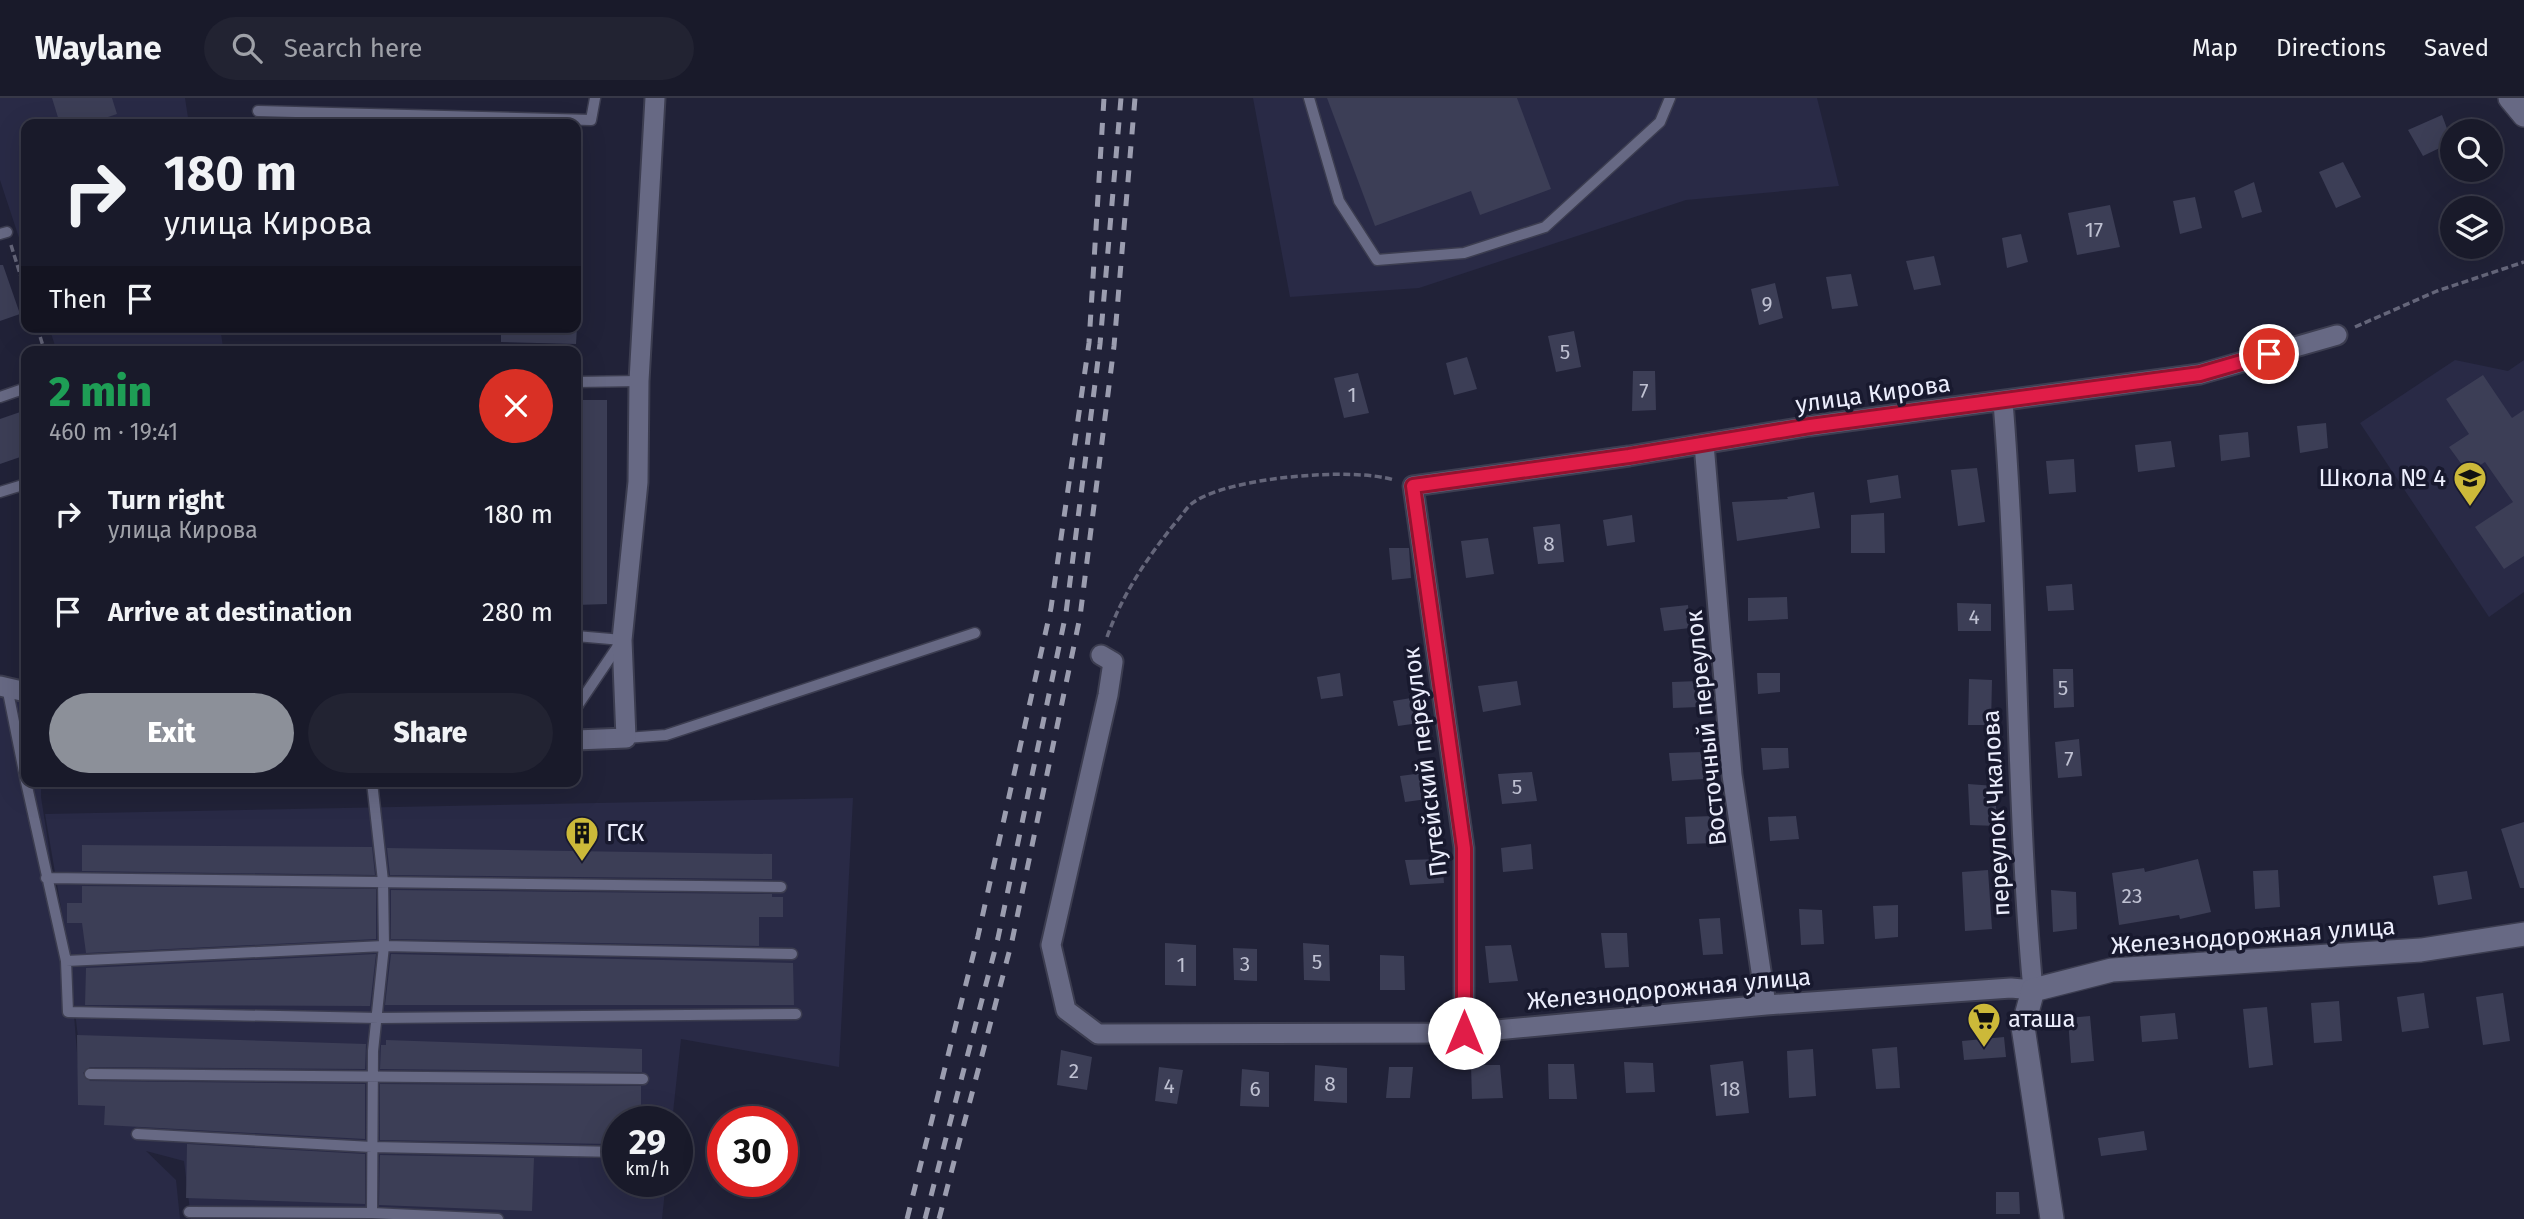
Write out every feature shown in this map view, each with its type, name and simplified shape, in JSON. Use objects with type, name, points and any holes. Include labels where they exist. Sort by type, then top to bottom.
[{"type":"street","points":[[581,740],[626,738],[622,640],[638,482],[639,381],[655,98]]},
{"type":"street","points":[[2510,98],[2524,115]]},
{"type":"street","name":"улица Кирова","points":[[1413,486],[1810,426],[2200,374],[2337,335]]},
{"type":"street","name":"переулок Чкалова","points":[[2003,402],[2014,537],[2024,889],[2033,990],[2023,1027],[2052,1219]]},
{"type":"street","name":"Восточный переулок","points":[[1704,444],[1732,775],[1766,1005]]},
{"type":"street","name":"Путейский переулок","points":[[1413,486],[1464,848],[1464,1033]]},
{"type":"street","name":"Железнодорожная улица","points":[[1101,655],[1113,662],[1108,695],[1051,945],[1066,1010],[1098,1034],[1464,1033],[1766,1005],[2011,988],[2033,990],[2112,970],[2421,950],[2524,934]]},
{"type":"lane","points":[[581,121],[592,121],[594,98]]},
{"type":"lane","points":[[1309,98],[1339,201],[1377,260],[1464,253],[1545,227],[1660,122],[1670,98]]},
{"type":"lane","points":[[258,111],[525,119]]},
{"type":"lane","points":[[581,382],[639,381]]},
{"type":"lane","points":[[0,397],[21,390]]},
{"type":"lane","points":[[0,492],[21,486]]},
{"type":"lane","points":[[626,738],[666,735],[975,632]]},
{"type":"lane","points":[[581,636],[622,640],[581,701]]},
{"type":"lane","points":[[11,688],[21,751]]},
{"type":"lane","points":[[27,787],[66,961],[68,1012],[379,1018],[796,1014]]},
{"type":"lane","points":[[372,1213],[372,1075],[379,1018],[383,946],[383,881],[373,787]]},
{"type":"lane","points":[[46,878],[781,887]]},
{"type":"lane","points":[[66,961],[383,946],[792,954]]},
{"type":"lane","points":[[90,1074],[643,1079]]},
{"type":"lane","points":[[137,1134],[372,1147],[602,1152]]},
{"type":"lane","points":[[189,1212],[372,1213],[499,1219]]},
{"type":"path","points":[[3,233],[21,280]]},
{"type":"path","points":[[2337,335],[2437,291],[2524,262]]},
{"type":"path","points":[[1101,655],[1120,601],[1153,551],[1193,502],[1239,485],[1324,474],[1374,474],[1413,486]]},
{"type":"shaded area","points":[[0,98],[185,98],[188,119],[21,119],[21,244],[0,180]]},
{"type":"shaded area","points":[[1253,98],[1817,98],[1839,186],[1686,200],[1419,288],[1290,297]]},
{"type":"shaded area","points":[[51,333],[221,333],[223,346],[55,346]]},
{"type":"shaded area","name":"Школа № 4","points":[[2455,360],[2508,371],[2524,360],[2524,592],[2489,617],[2360,423]]},
{"type":"shaded area","points":[[21,685],[21,787],[41,787],[41,797],[73,1003],[80,1089],[84,1091],[68,949],[45,814],[853,798],[839,1067],[681,1039],[674,1106],[602,1106],[602,1197],[664,1197],[662,1219],[191,1219],[184,1161],[146,1151],[176,1180],[180,1219],[0,1219],[0,687]]},
{"type":"building","points":[[52,98],[112,98],[117,114],[102,119],[58,119]]},
{"type":"building","points":[[1327,98],[1517,98],[1551,189],[1480,215],[1471,191],[1375,226]]},
{"type":"building","points":[[2442,115],[2440,148],[2423,156],[2408,130]]},
{"type":"building","points":[[2343,162],[2361,197],[2336,208],[2319,172]]},
{"type":"building","points":[[2254,182],[2262,212],[2242,218],[2234,191]]},
{"type":"building","points":[[2195,197],[2202,228],[2180,234],[2173,201]]},
{"type":"building","points":[[2110,205],[2120,247],[2077,255],[2068,213]]},
{"type":"building","points":[[2021,234],[2028,262],[2007,268],[2002,238]]},
{"type":"building","points":[[1934,256],[1941,285],[1914,290],[1906,261]]},
{"type":"building","points":[[0,265],[3,265],[20,314],[0,321]]},
{"type":"building","points":[[1851,274],[1858,306],[1832,309],[1826,277]]},
{"type":"building","points":[[1775,283],[1783,318],[1759,325],[1751,289]]},
{"type":"building","points":[[1574,331],[1581,367],[1556,372],[1548,336]]},
{"type":"building","points":[[501,333],[577,333],[576,344],[501,342]]},
{"type":"building","points":[[1467,357],[1477,389],[1454,395],[1446,363]]},
{"type":"building","points":[[1633,371],[1655,371],[1656,410],[1632,411]]},
{"type":"building","points":[[1358,373],[1369,413],[1344,418],[1334,378]]},
{"type":"building","points":[[2483,375],[2512,418],[2524,410],[2524,556],[2504,569],[2475,527],[2513,502],[2485,462],[2468,473],[2449,447],[2469,434],[2446,399]]},
{"type":"building","points":[[581,400],[607,400],[607,604],[581,605]]},
{"type":"building","points":[[21,412],[21,457],[0,464],[0,419]]},
{"type":"building","points":[[2326,423],[2328,448],[2300,453],[2297,426]]},
{"type":"building","points":[[2248,432],[2250,457],[2221,461],[2219,435]]},
{"type":"building","points":[[2171,441],[2175,467],[2138,472],[2135,445]]},
{"type":"building","points":[[2074,459],[2076,492],[2049,494],[2046,461]]},
{"type":"building","points":[[1977,468],[1985,522],[1958,526],[1951,470]]},
{"type":"building","points":[[1898,475],[1901,498],[1870,503],[1867,480]]},
{"type":"building","points":[[1814,492],[1820,528],[1737,541],[1732,502],[1788,499],[1787,497]]},
{"type":"building","points":[[1884,513],[1885,553],[1851,553],[1851,515]]},
{"type":"building","points":[[1632,515],[1635,542],[1607,546],[1603,520]]},
{"type":"building","points":[[1560,524],[1564,562],[1538,564],[1533,527]]},
{"type":"building","points":[[1488,538],[1494,574],[1466,578],[1461,541]]},
{"type":"building","points":[[1389,548],[1409,548],[1411,578],[1392,580]]},
{"type":"building","points":[[2072,584],[2074,610],[2048,611],[2046,586]]},
{"type":"building","points":[[1787,597],[1788,619],[1748,621],[1748,598]]},
{"type":"building","points":[[1957,603],[1991,604],[1991,631],[1958,631]]},
{"type":"building","points":[[1688,605],[1690,628],[1664,631],[1660,608]]},
{"type":"building","points":[[2053,669],[2073,669],[2074,707],[2054,708]]},
{"type":"building","points":[[1340,673],[1343,696],[1321,699],[1317,677]]},
{"type":"building","points":[[1757,673],[1780,673],[1780,692],[1758,694]]},
{"type":"building","points":[[1969,679],[1992,680],[1991,725],[1968,725]]},
{"type":"building","points":[[1517,681],[1521,705],[1483,712],[1478,686]]},
{"type":"building","points":[[1698,681],[1698,707],[1673,708],[1672,682]]},
{"type":"building","points":[[1423,696],[1426,722],[1398,726],[1393,701]]},
{"type":"building","points":[[2079,739],[2082,776],[2058,778],[2055,742]]},
{"type":"building","points":[[1761,748],[1788,748],[1789,768],[1763,770]]},
{"type":"building","points":[[1703,752],[1704,779],[1672,781],[1669,753]]},
{"type":"building","points":[[1430,772],[1435,798],[1405,802],[1400,776]]},
{"type":"building","points":[[1532,772],[1537,801],[1502,804],[1498,774]]},
{"type":"building","points":[[1968,784],[1995,786],[1997,826],[1970,825]]},
{"type":"building","points":[[1713,816],[1715,843],[1687,844],[1685,817]]},
{"type":"building","points":[[1796,816],[1799,839],[1770,841],[1768,817]]},
{"type":"building","points":[[2524,822],[2524,888],[2520,888],[2501,829]]},
{"type":"building","points":[[1531,844],[1533,869],[1503,872],[1501,848]]},
{"type":"building","points":[[82,845],[372,847],[375,875],[82,871]]},
{"type":"building","name":"ГСК","points":[[387,848],[772,854],[772,879],[390,875]]},
{"type":"building","points":[[1442,859],[1444,883],[1410,885],[1405,860]]},
{"type":"building","points":[[2198,859],[2211,912],[2180,919],[2179,915],[2119,925],[2112,873],[2144,868],[2145,872]]},
{"type":"building","points":[[1988,870],[1992,929],[1965,931],[1962,872]]},
{"type":"building","points":[[2278,870],[2280,907],[2255,909],[2253,871]]},
{"type":"building","points":[[2467,871],[2472,899],[2438,905],[2433,876]]},
{"type":"building","points":[[82,886],[376,889],[376,939],[86,953],[82,923],[67,923],[67,903],[82,903]]},
{"type":"building","points":[[391,890],[772,894],[772,897],[783,897],[783,917],[759,917],[759,946],[391,939]]},
{"type":"building","points":[[2051,890],[2076,892],[2077,929],[2053,932]]},
{"type":"building","points":[[1898,905],[1898,937],[1875,939],[1873,906]]},
{"type":"building","points":[[1799,909],[1822,910],[1824,944],[1801,945]]},
{"type":"building","points":[[1720,918],[1723,954],[1703,955],[1699,919]]},
{"type":"building","points":[[1601,933],[1627,933],[1629,967],[1605,968]]},
{"type":"building","points":[[1165,943],[1196,945],[1196,986],[1165,985]]},
{"type":"building","points":[[1303,943],[1329,945],[1330,981],[1304,980]]},
{"type":"building","points":[[1511,945],[1518,981],[1489,983],[1485,946]]},
{"type":"building","points":[[1233,948],[1257,949],[1257,981],[1234,980]]},
{"type":"building","points":[[376,954],[370,1006],[85,1005],[86,968]]},
{"type":"building","points":[[391,954],[793,963],[794,1005],[385,1005]]},
{"type":"building","points":[[1380,955],[1404,956],[1405,990],[1380,990]]},
{"type":"building","points":[[2424,993],[2429,1028],[2402,1032],[2397,997]]},
{"type":"building","points":[[2503,993],[2510,1041],[2483,1045],[2476,997]]},
{"type":"building","points":[[2339,1001],[2342,1041],[2314,1043],[2311,1003]]},
{"type":"building","points":[[2267,1007],[2273,1065],[2249,1068],[2243,1009]]},
{"type":"building","points":[[2175,1013],[2178,1039],[2142,1042],[2140,1016]]},
{"type":"building","points":[[2090,1016],[2094,1061],[2071,1063],[2068,1018]]},
{"type":"building","points":[[77,1035],[366,1044],[365,1069],[90,1067],[83,1073],[90,1081],[365,1084],[365,1139],[104,1125],[105,1106],[78,1105]]},
{"type":"building","name":"аташа","points":[[2004,1037],[2006,1057],[1964,1060],[1962,1041]]},
{"type":"building","points":[[386,1040],[642,1049],[642,1072],[380,1069],[381,1045],[386,1045]]},
{"type":"building","points":[[1897,1047],[1900,1088],[1876,1089],[1872,1049]]},
{"type":"building","points":[[1813,1049],[1816,1096],[1789,1098],[1787,1051]]},
{"type":"building","points":[[1061,1050],[1092,1057],[1087,1090],[1057,1085]]},
{"type":"building","points":[[1743,1061],[1749,1113],[1716,1116],[1710,1065]]},
{"type":"building","points":[[1624,1062],[1653,1063],[1655,1092],[1626,1093]]},
{"type":"building","points":[[1548,1064],[1574,1064],[1577,1099],[1549,1099]]},
{"type":"building","points":[[1315,1065],[1347,1068],[1347,1103],[1314,1101]]},
{"type":"building","points":[[1471,1065],[1500,1065],[1503,1098],[1472,1099]]},
{"type":"building","points":[[1159,1067],[1183,1070],[1177,1104],[1155,1101]]},
{"type":"building","points":[[1389,1067],[1413,1067],[1410,1098],[1386,1098]]},
{"type":"building","points":[[1242,1069],[1269,1072],[1269,1107],[1240,1106]]},
{"type":"building","points":[[380,1084],[641,1086],[641,1106],[602,1106],[602,1144],[380,1140]]},
{"type":"building","points":[[2144,1131],[2147,1150],[2101,1156],[2098,1138]]},
{"type":"building","points":[[187,1144],[365,1154],[365,1204],[186,1198]]},
{"type":"building","points":[[380,1155],[534,1158],[532,1211],[379,1205]]},
{"type":"building","points":[[1996,1192],[2019,1192],[2020,1214],[1996,1214]]},
{"type":"railway","points":[[907,1219],[978,936],[1051,608],[1089,343],[1104,98]]},
{"type":"railway","points":[[925,1219],[998,938],[1066,613],[1100,344],[1121,98]]},
{"type":"railway","points":[[939,1219],[1012,941],[1080,617],[1114,346],[1135,98]]},
{"type":"place","name":"Школа № 4","points":[[2470,508]]},
{"type":"place","name":"ГСК","points":[[582,863]]},
{"type":"place","name":"аташа","points":[[1984,1049]]},
{"type":"route","points":[[1464,1033],[1464,848],[1413,486],[1629,456],[1810,426],[2200,374],[2269,354]]}]
